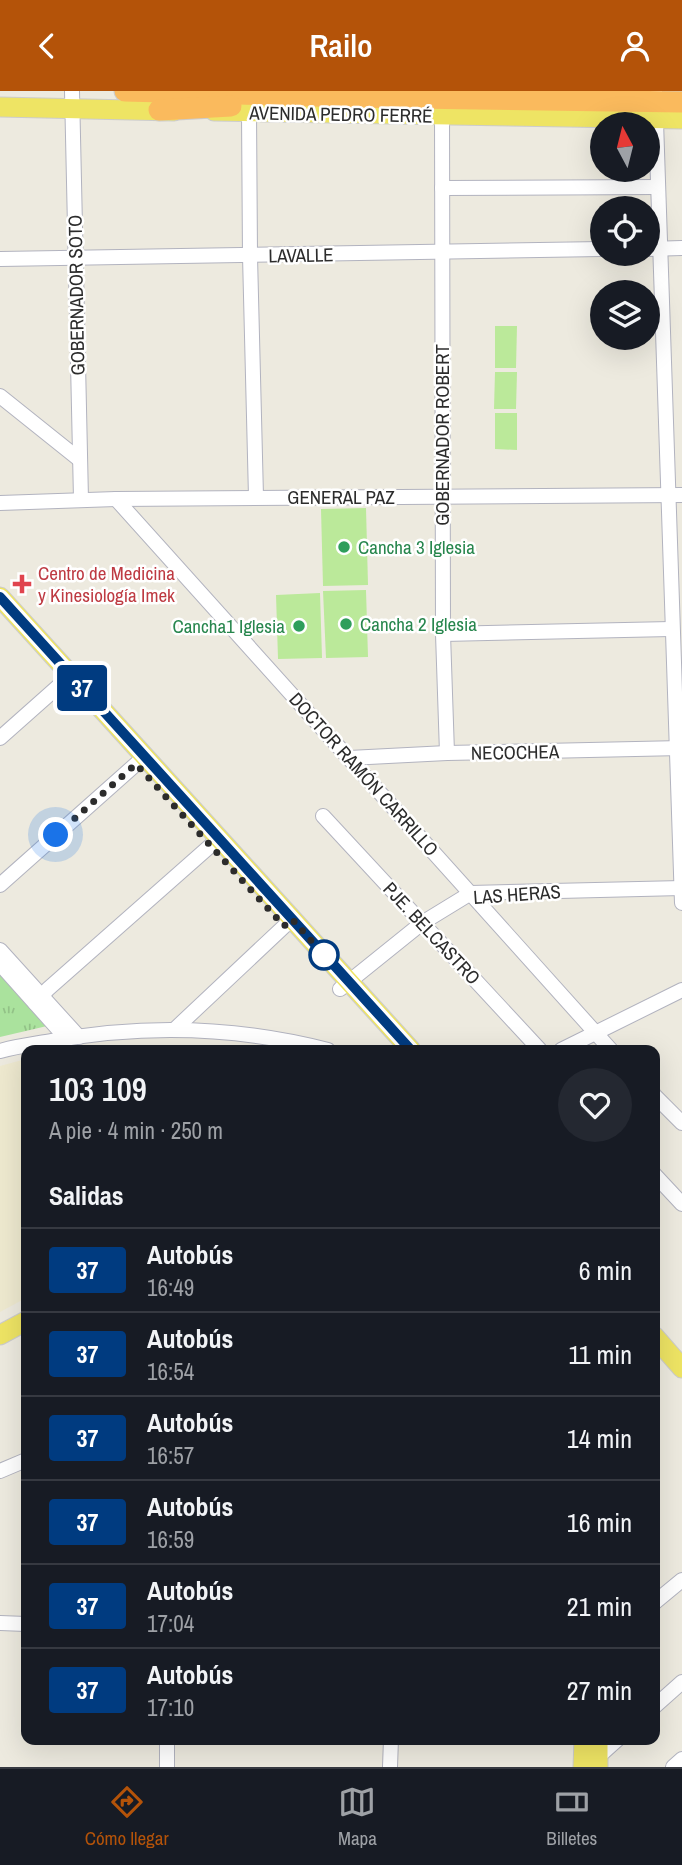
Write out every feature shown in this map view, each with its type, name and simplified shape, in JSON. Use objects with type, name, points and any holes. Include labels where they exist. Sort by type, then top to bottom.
[{"type":"highway","name":"AVENIDA PEDRO FERRÉ","points":[[125,91],[442,101],[655,104],[682,101]]},
{"type":"highway","points":[[159,110],[349,97]]},
{"type":"main road","name":"AVENIDA PEDRO FERRÉ","points":[[0,107],[72,100],[159,110],[249,112],[442,101]]},
{"type":"main road","name":"AVENIDA PEDRO FERRÉ","points":[[655,104],[682,119]]},
{"type":"main road","points":[[0,597],[67,678],[345,986],[394,1045]]},
{"type":"main road","points":[[0,613],[67,678]]},
{"type":"main road","points":[[345,986],[406,1045]]},
{"type":"main road","points":[[0,1335],[21,1324]]},
{"type":"main road","points":[[660,1327],[682,1351]]},
{"type":"main road","points":[[660,1343],[682,1368]]},
{"type":"street","name":"GOBERNADOR SOTO","points":[[72,100],[81,499]]},
{"type":"street","name":"GOBERNADOR ROBERT","points":[[442,101],[443,634],[447,754]]},
{"type":"street","points":[[655,104],[657,196]]},
{"type":"street","points":[[249,112],[256,497]]},
{"type":"street","points":[[442,188],[658,187]]},
{"type":"street","name":"LAVALLE","points":[[0,259],[590,249]]},
{"type":"street","points":[[660,249],[682,249]]},
{"type":"street","points":[[655,266],[675,495],[671,629],[679,748],[682,903]]},
{"type":"street","points":[[0,396],[80,460]]},
{"type":"street","name":"GENERAL PAZ","points":[[0,503],[81,499],[675,495]]},
{"type":"street","name":"DOCTOR RAMÓN CARRILLO","points":[[116,499],[606,1045]]},
{"type":"street","points":[[443,634],[671,629]]},
{"type":"street","points":[[0,738],[67,678]]},
{"type":"street","name":"NECOCHEA","points":[[349,758],[679,748]]},
{"type":"street","points":[[0,885],[140,761]]},
{"type":"street","name":"PJE. BELCASTRO","points":[[323,816],[535,1045]]},
{"type":"street","points":[[38,999],[214,842]]},
{"type":"street","name":"LAS HERAS","points":[[345,986],[422,923],[471,893],[682,888]]},
{"type":"street","points":[[175,1029],[288,923]]},
{"type":"street","points":[[0,950],[73,1038]]},
{"type":"street","points":[[0,964],[38,999]]},
{"type":"street","points":[[571,1045],[682,990]]},
{"type":"street","points":[[34,1045],[124,1031],[175,1029],[260,1036],[304,1045]]},
{"type":"street","points":[[0,1051],[21,1047]]},
{"type":"street","points":[[660,1101],[682,1123]]},
{"type":"street","points":[[660,1180],[682,1204]]},
{"type":"street","points":[[0,1471],[21,1462]]},
{"type":"street","points":[[660,1599],[682,1580]]},
{"type":"street","points":[[0,1623],[21,1624]]},
{"type":"street","points":[[660,1702],[682,1682]]},
{"type":"street","points":[[167,1745],[167,1767]]},
{"type":"street","points":[[390,1767],[391,1745]]},
{"type":"street","points":[[595,1758],[611,1745]]},
{"type":"street","points":[[673,1767],[682,1759]]},
{"type":"shaded area","points":[[21,1060],[21,1301],[0,1312],[0,1066]]},
{"type":"green space","points":[[495,326],[517,326],[516,368],[495,368]]},
{"type":"green space","points":[[495,372],[517,372],[516,409],[494,409]]},
{"type":"green space","points":[[495,413],[517,413],[517,450],[495,449]]},
{"type":"green space","name":"Cancha 3 Iglesia","points":[[366,508],[368,585],[323,586],[321,509]]},
{"type":"green space","name":"Cancha 2 Iglesia","points":[[366,590],[368,657],[326,658],[323,591]]},
{"type":"green space","name":"Cancha1 Iglesia","points":[[320,593],[322,658],[278,659],[276,595]]},
{"type":"green space","points":[[0,975],[47,1026],[0,1037]]},
{"type":"bus line","name":"37","points":[[0,597],[406,1045]]},
{"type":"place","name":"Cancha 3 Iglesia","points":[[344,547]]},
{"type":"place","name":"Centro de Medicina y Kinesiología Imek","points":[[22,584]]},
{"type":"place","name":"Cancha 2 Iglesia","points":[[346,624]]},
{"type":"place","name":"Cancha1 Iglesia","points":[[299,626]]},
{"type":"route","points":[[56,835],[136,764],[284,926],[292,919],[324,955]]}]
